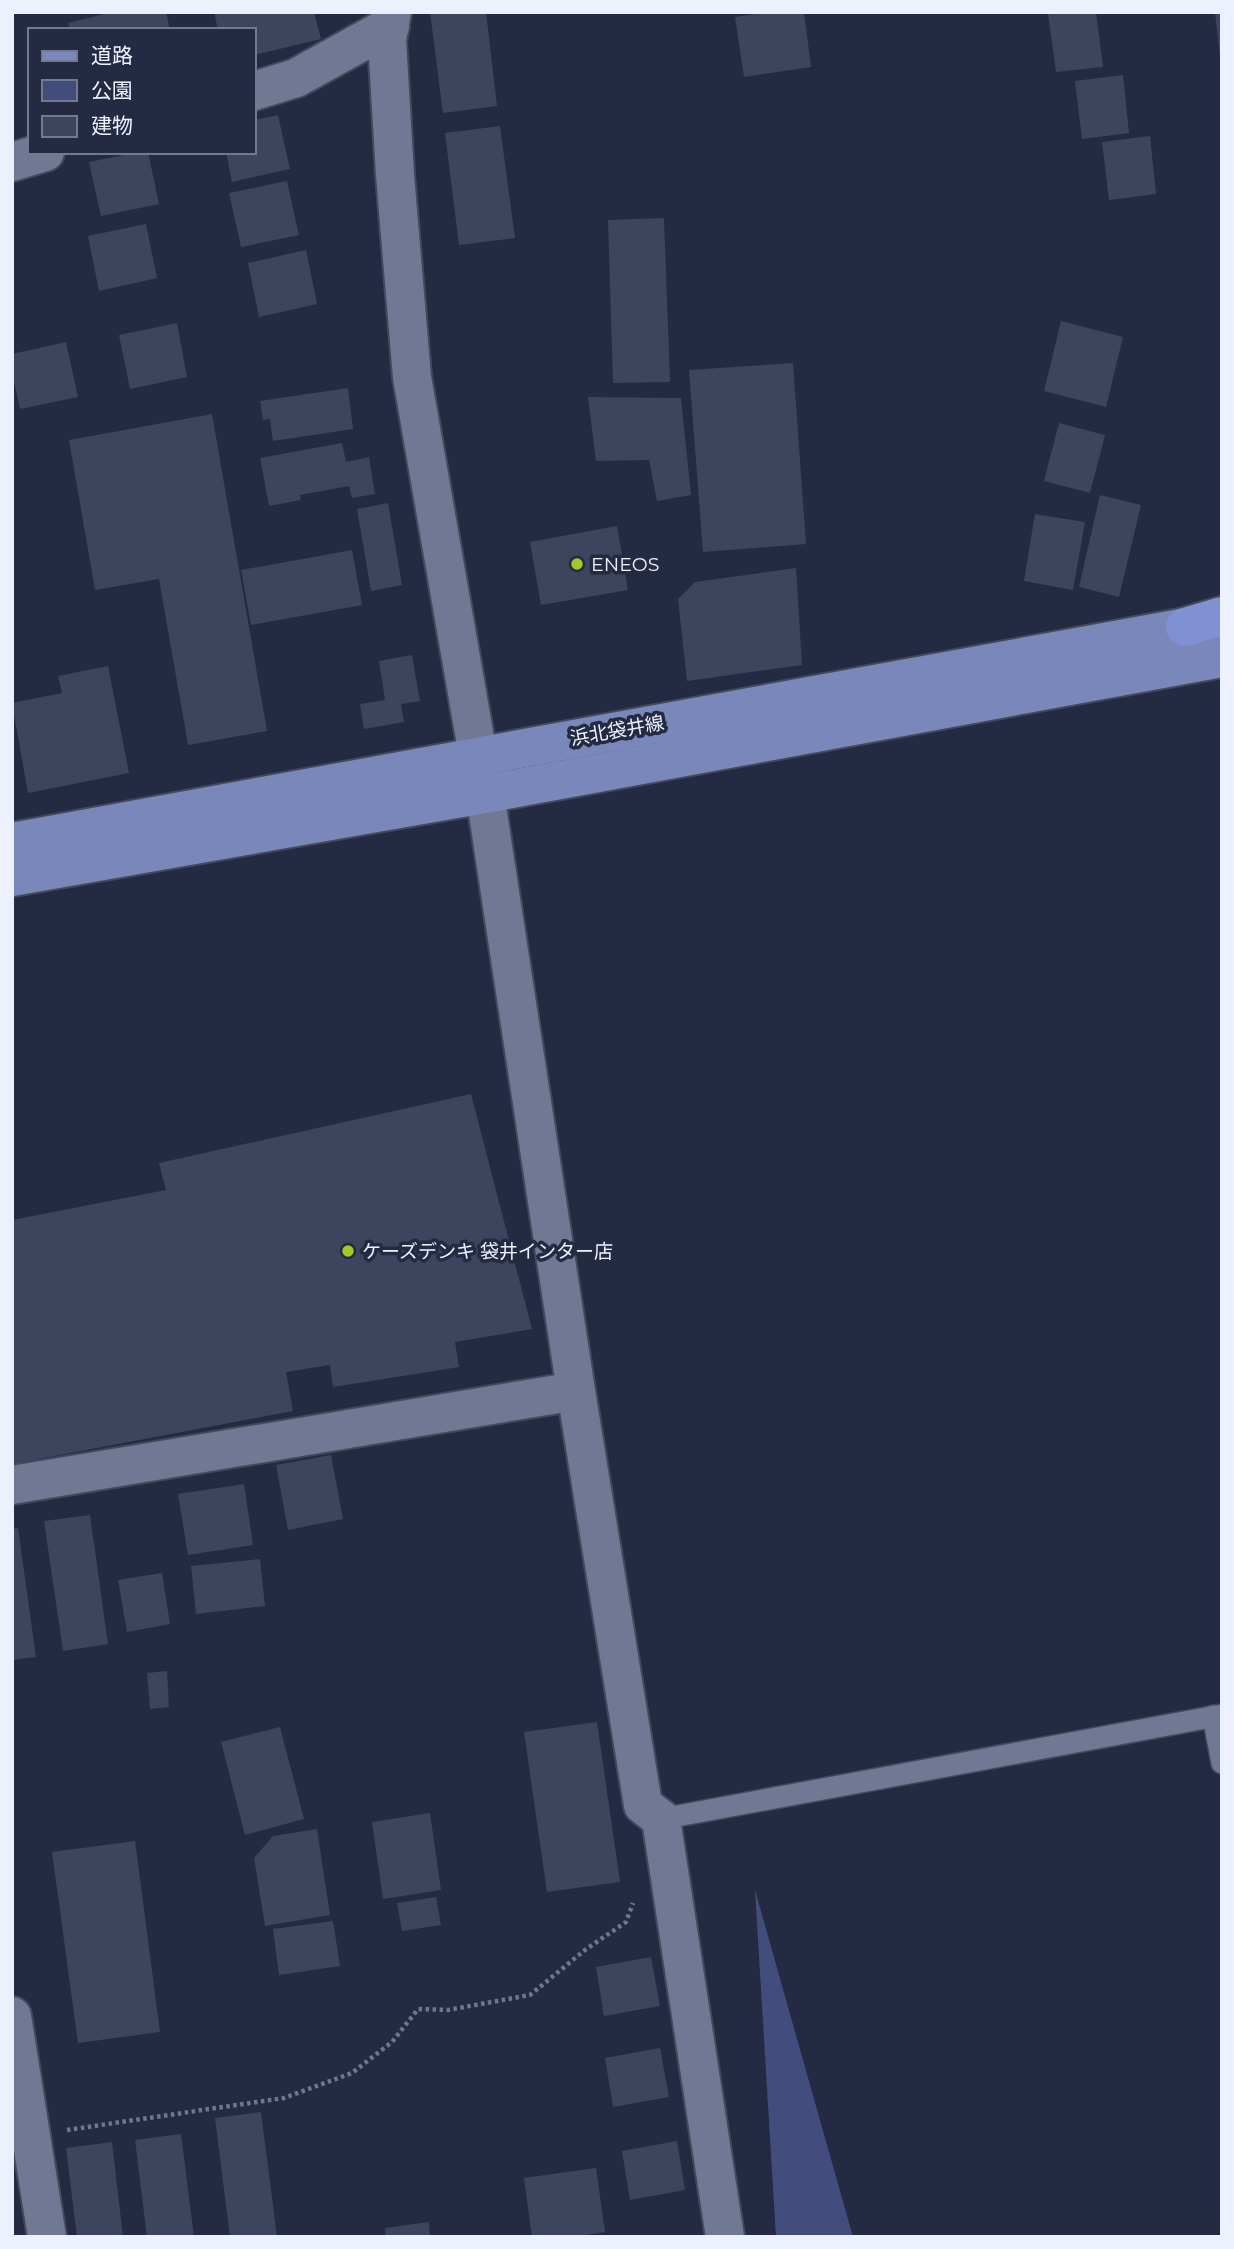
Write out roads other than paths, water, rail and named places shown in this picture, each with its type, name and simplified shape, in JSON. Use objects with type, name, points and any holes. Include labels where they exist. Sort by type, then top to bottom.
[{"type":"main road","name":"浜北袋井線","points":[[12,842],[1210,621]]},
{"type":"main road","name":"浜北袋井線","points":[[12,877],[485,794],[1222,658]]},
{"type":"street","points":[[256,89],[296,78],[391,19]]},
{"type":"street","points":[[391,19],[387,40],[394,175],[412,377],[485,794],[642,1805],[661,1819],[725,2237]]},
{"type":"street","points":[[12,162],[38,154]]},
{"type":"street","points":[[12,1485],[576,1391]]},
{"type":"street","points":[[12,2016],[47,2237]]},
{"type":"lane","points":[[661,1819],[1218,1715],[1222,1763]]},
{"type":"place","name":"ENEOS","points":[[577,564]]},
{"type":"place","name":"ケーズデンキ 袋井インター店","points":[[348,1251]]}]
